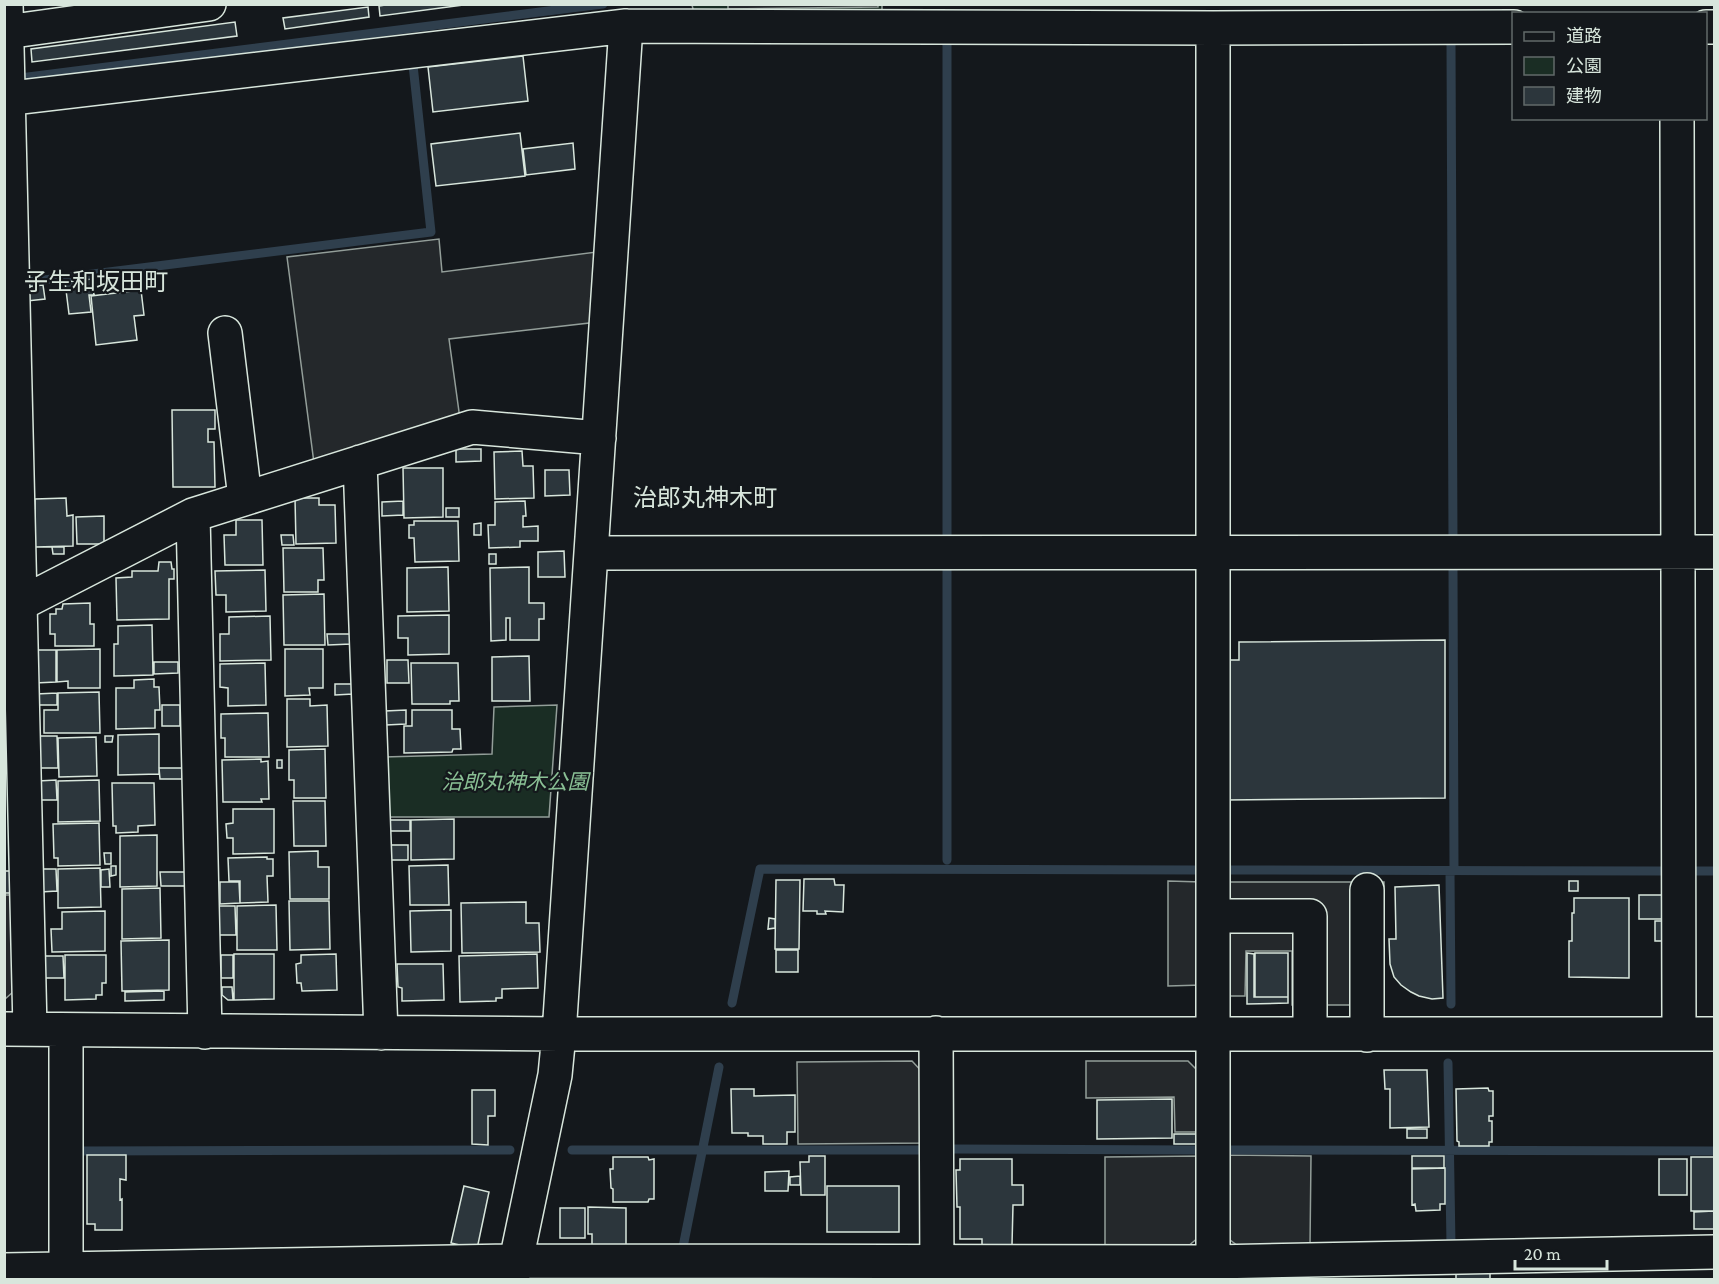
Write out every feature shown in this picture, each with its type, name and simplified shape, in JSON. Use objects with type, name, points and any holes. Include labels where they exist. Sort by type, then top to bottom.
[{"type":"street","points":[[208,4],[6,18],[6,99],[20,604],[17,1029],[559,1034],[1714,1034]]},
{"type":"street","points":[[6,99],[626,26],[679,15],[1213,28],[1469,16],[1512,27]]},
{"type":"street","points":[[514,1270],[555,1075],[559,1034],[626,26]]},
{"type":"street","points":[[1213,28],[1213,1270]]},
{"type":"street","points":[[1677,120],[1679,1034]]},
{"type":"street","points":[[225,333],[245,498]]},
{"type":"street","points":[[20,604],[193,515],[472,428],[599,438]]},
{"type":"street","points":[[360,462],[381,1033]]},
{"type":"street","points":[[193,515],[205,1032]]},
{"type":"street","points":[[592,553],[1714,552]]},
{"type":"street","points":[[1367,890],[1367,1035]]},
{"type":"street","points":[[1213,916],[1310,916],[1310,1034]]},
{"type":"street","points":[[66,1030],[66,1274]]},
{"type":"street","points":[[936,1033],[937,1270]]},
{"type":"street","points":[[4,1270],[66,1274],[514,1270],[1423,1269],[1683,1266],[1714,1252]]},
{"type":"green space","points":[[692,5],[882,5],[882,18],[695,17]]},
{"type":"green space","name":"治郎丸神木公園","points":[[557,705],[549,817],[385,817],[384,757],[492,754],[494,707]]},
{"type":"shaded area","points":[[728,4],[878,4],[878,7],[728,9]]},
{"type":"shaded area","points":[[439,239],[442,272],[604,251],[598,322],[449,339],[460,419],[314,463],[287,257]]},
{"type":"shaded area","points":[[1168,881],[1202,882],[1202,985],[1168,986]]},
{"type":"shaded area","points":[[1224,882],[1384,882],[1384,1005],[1292,1005],[1292,951],[1246,951],[1245,996],[1231,996],[1224,990]]},
{"type":"shaded area","points":[[5,895],[13,895],[13,992],[5,999]]},
{"type":"shaded area","points":[[912,1061],[926,1076],[926,1143],[798,1144],[797,1062]]},
{"type":"shaded area","points":[[1086,1061],[1188,1061],[1198,1071],[1198,1132],[1175,1132],[1174,1097],[1086,1098]]},
{"type":"shaded area","points":[[1225,1155],[1311,1156],[1310,1246],[1238,1246],[1225,1236]]},
{"type":"shaded area","points":[[1200,1156],[1200,1236],[1186,1248],[1105,1248],[1105,1157]]},
{"type":"building","points":[[471,4],[380,16],[379,6]]},
{"type":"building","points":[[368,7],[369,17],[285,29],[283,18]]},
{"type":"building","points":[[235,22],[237,36],[32,62],[31,49]]},
{"type":"building","points":[[523,56],[528,101],[433,112],[428,67]]},
{"type":"building","points":[[520,133],[525,176],[436,186],[431,144]]},
{"type":"building","points":[[573,143],[575,169],[526,175],[523,149]]},
{"type":"building","points":[[92,279],[94,295],[89,295],[91,312],[69,314],[65,282]]},
{"type":"building","points":[[43,285],[45,299],[27,301],[25,287]]},
{"type":"building","points":[[141,290],[144,315],[134,316],[137,340],[96,345],[91,296]]},
{"type":"building","points":[[172,410],[215,410],[215,429],[208,429],[208,442],[214,442],[215,487],[173,487]]},
{"type":"building","points":[[456,449],[481,449],[481,461],[456,462]]},
{"type":"building","points":[[522,451],[523,466],[533,466],[534,498],[495,499],[494,452]]},
{"type":"building","points":[[403,468],[443,468],[443,517],[404,518]]},
{"type":"building","points":[[545,470],[569,470],[570,495],[545,496]]},
{"type":"building","points":[[66,498],[67,516],[73,515],[73,546],[35,547],[35,499]]},
{"type":"building","points":[[295,498],[319,498],[319,505],[335,505],[336,543],[296,544]]},
{"type":"building","points":[[403,501],[403,515],[382,516],[382,502]]},
{"type":"building","points":[[525,501],[526,516],[523,516],[523,527],[538,526],[538,541],[520,541],[520,547],[489,548],[488,525],[495,525],[495,502]]},
{"type":"building","points":[[446,508],[459,508],[459,517],[446,517]]},
{"type":"building","points":[[104,516],[104,544],[77,544],[76,517]]},
{"type":"building","points":[[236,520],[262,520],[263,565],[225,565],[224,535],[236,535]]},
{"type":"building","points":[[414,521],[458,521],[459,561],[415,562],[414,538],[409,538],[409,525],[414,525]]},
{"type":"building","points":[[481,523],[481,535],[474,535],[474,524]]},
{"type":"building","points":[[281,535],[293,535],[294,545],[282,545]]},
{"type":"building","points":[[52,547],[64,547],[64,554],[53,554]]},
{"type":"building","points":[[283,548],[323,548],[324,580],[318,580],[318,592],[284,592]]},
{"type":"building","points":[[564,551],[565,577],[538,577],[538,552]]},
{"type":"building","points":[[489,554],[496,554],[496,564],[489,564]]},
{"type":"building","points":[[159,562],[171,562],[172,569],[174,569],[174,579],[169,579],[169,619],[117,620],[116,578],[132,577],[132,571],[158,571]]},
{"type":"building","points":[[448,567],[449,611],[407,612],[407,568]]},
{"type":"building","points":[[529,567],[529,603],[544,603],[544,619],[539,619],[539,640],[510,640],[510,618],[506,618],[506,640],[491,641],[490,568]]},
{"type":"building","points":[[265,570],[266,611],[226,612],[226,595],[216,595],[215,571]]},
{"type":"building","points":[[324,594],[325,645],[284,645],[283,595]]},
{"type":"building","points":[[90,603],[90,624],[94,624],[94,646],[55,646],[55,634],[50,634],[50,614],[56,614],[56,609],[62,609],[63,604]]},
{"type":"building","points":[[449,615],[449,654],[408,655],[408,638],[398,638],[398,616]]},
{"type":"building","points":[[270,616],[271,660],[220,661],[220,634],[229,634],[229,617]]},
{"type":"building","points":[[152,625],[153,675],[114,676],[114,644],[118,644],[118,626]]},
{"type":"building","points":[[327,634],[351,634],[351,644],[328,645]]},
{"type":"building","points":[[1445,640],[1445,798],[1226,800],[1226,660],[1239,660],[1239,642]]},
{"type":"building","points":[[100,649],[100,688],[68,688],[68,681],[57,682],[57,650]]},
{"type":"building","points":[[285,649],[323,649],[323,688],[309,688],[310,695],[285,696]]},
{"type":"building","points":[[35,650],[56,650],[56,682],[35,683]]},
{"type":"building","points":[[529,656],[530,701],[492,701],[492,657]]},
{"type":"building","points":[[387,660],[408,660],[409,683],[387,683]]},
{"type":"building","points":[[154,662],[178,662],[178,673],[154,674]]},
{"type":"building","points":[[265,663],[266,705],[228,706],[228,688],[220,687],[220,664]]},
{"type":"building","points":[[411,663],[458,663],[459,701],[450,701],[450,704],[412,704]]},
{"type":"building","points":[[154,679],[154,687],[159,687],[160,710],[155,710],[155,728],[116,729],[116,688],[134,688],[134,680]]},
{"type":"building","points":[[335,684],[353,684],[353,694],[335,695]]},
{"type":"building","points":[[99,692],[100,733],[44,733],[44,710],[58,710],[58,693]]},
{"type":"building","points":[[57,693],[57,705],[37,705],[36,694]]},
{"type":"building","points":[[287,699],[310,699],[310,706],[327,705],[328,746],[287,747]]},
{"type":"building","points":[[162,705],[180,705],[180,726],[162,726]]},
{"type":"building","points":[[406,710],[406,724],[386,725],[385,711]]},
{"type":"building","points":[[412,710],[452,710],[452,729],[460,729],[461,749],[453,749],[452,752],[404,753],[404,726],[412,726]]},
{"type":"building","points":[[268,713],[269,757],[225,757],[225,738],[221,738],[221,714]]},
{"type":"building","points":[[159,734],[159,774],[118,775],[118,735]]},
{"type":"building","points":[[38,736],[57,736],[58,768],[38,768]]},
{"type":"building","points":[[105,736],[113,736],[112,742],[105,742]]},
{"type":"building","points":[[96,737],[97,776],[59,777],[58,738]]},
{"type":"building","points":[[325,749],[326,798],[294,798],[294,780],[289,780],[289,750]]},
{"type":"building","points":[[261,759],[261,762],[268,761],[269,799],[261,799],[262,802],[223,802],[222,760]]},
{"type":"building","points":[[277,760],[282,760],[282,768],[277,768]]},
{"type":"building","points":[[159,768],[182,768],[182,779],[160,779]]},
{"type":"building","points":[[56,780],[57,800],[38,800],[38,781]]},
{"type":"building","points":[[99,780],[100,821],[58,822],[58,781]]},
{"type":"building","points":[[112,783],[154,783],[155,825],[138,826],[138,832],[116,833],[116,826],[113,826]]},
{"type":"building","points":[[293,801],[325,801],[326,846],[294,846]]},
{"type":"building","points":[[233,809],[274,809],[274,853],[233,854],[233,838],[227,838],[226,824],[233,823]]},
{"type":"building","points":[[454,819],[454,859],[411,860],[411,820]]},
{"type":"building","points":[[388,820],[410,820],[410,831],[389,831]]},
{"type":"building","points":[[99,823],[100,865],[58,866],[58,858],[54,858],[53,824]]},
{"type":"building","points":[[157,835],[157,886],[120,887],[120,836]]},
{"type":"building","points":[[389,845],[408,845],[408,860],[389,860]]},
{"type":"building","points":[[318,851],[318,867],[329,867],[329,899],[290,899],[289,852]]},
{"type":"building","points":[[104,853],[111,853],[111,864],[105,864]]},
{"type":"building","points":[[267,857],[267,859],[273,859],[273,876],[267,876],[268,902],[240,903],[240,881],[229,881],[228,858]]},
{"type":"building","points":[[448,865],[449,905],[410,905],[409,866]]},
{"type":"building","points":[[111,866],[116,866],[116,875],[111,876]]},
{"type":"building","points":[[100,868],[101,907],[58,908],[58,869]]},
{"type":"building","points":[[40,869],[56,869],[57,891],[40,892]]},
{"type":"building","points":[[109,869],[110,887],[101,887],[101,870]]},
{"type":"building","points":[[4,871],[10,871],[10,893],[4,893]]},
{"type":"building","points":[[160,872],[185,872],[185,886],[161,886]]},
{"type":"building","points":[[804,879],[834,879],[835,885],[844,885],[843,912],[825,911],[826,914],[817,914],[817,911],[803,911]]},
{"type":"building","points":[[776,880],[800,880],[799,949],[775,949]]},
{"type":"building","points":[[1569,881],[1578,881],[1578,891],[1569,891]]},
{"type":"building","points":[[220,882],[239,882],[240,903],[220,904]]},
{"type":"building","points":[[1439,885],[1443,998],[1432,999],[1411,992],[1394,977],[1390,964],[1389,939],[1396,939],[1395,887]]},
{"type":"building","points":[[160,888],[161,938],[122,939],[122,889]]},
{"type":"building","points":[[1639,895],[1664,895],[1663,919],[1639,919]]},
{"type":"building","points":[[1574,898],[1629,898],[1629,978],[1569,977],[1569,941],[1572,941]]},
{"type":"building","points":[[289,901],[329,901],[330,949],[290,950]]},
{"type":"building","points":[[526,902],[526,923],[539,923],[540,952],[462,953],[461,903]]},
{"type":"building","points":[[276,905],[277,950],[237,950],[237,906]]},
{"type":"building","points":[[219,906],[235,906],[236,935],[219,935]]},
{"type":"building","points":[[451,910],[451,951],[411,952],[410,911]]},
{"type":"building","points":[[105,911],[105,951],[52,952],[51,929],[62,929],[62,912]]},
{"type":"building","points":[[769,918],[775,919],[775,928],[768,929]]},
{"type":"building","points":[[1655,921],[1664,921],[1664,941],[1655,941]]},
{"type":"building","points":[[169,940],[169,990],[122,991],[121,941]]},
{"type":"building","points":[[776,950],[798,950],[798,972],[776,972]]},
{"type":"building","points":[[1247,953],[1254,954],[1254,997],[1288,997],[1288,1003],[1247,1004]]},
{"type":"building","points":[[1255,953],[1288,953],[1288,997],[1255,997]]},
{"type":"building","points":[[234,954],[274,954],[274,999],[234,1000]]},
{"type":"building","points":[[336,954],[337,990],[302,991],[301,983],[297,983],[296,964],[301,963],[301,955]]},
{"type":"building","points":[[537,954],[538,988],[502,989],[502,998],[496,998],[496,1001],[460,1002],[459,956]]},
{"type":"building","points":[[65,955],[106,955],[106,983],[102,983],[102,995],[96,995],[96,999],[65,1000]]},
{"type":"building","points":[[221,955],[233,955],[233,978],[221,978]]},
{"type":"building","points":[[43,956],[63,956],[64,978],[44,978]]},
{"type":"building","points":[[397,964],[443,964],[444,1000],[402,1001],[402,988],[398,987]]},
{"type":"building","points":[[222,987],[232,987],[233,1000],[228,1000],[222,995]]},
{"type":"building","points":[[164,991],[164,1000],[125,1001],[125,992]]},
{"type":"building","points":[[1384,1070],[1427,1070],[1429,1127],[1390,1128],[1390,1089],[1385,1089]]},
{"type":"building","points":[[1488,1088],[1489,1091],[1493,1091],[1493,1116],[1489,1116],[1489,1121],[1492,1121],[1492,1142],[1489,1142],[1489,1146],[1459,1146],[1456,1089]]},
{"type":"building","points":[[731,1089],[754,1089],[754,1096],[795,1095],[795,1132],[787,1132],[787,1144],[763,1144],[763,1136],[732,1133]]},
{"type":"building","points":[[472,1090],[495,1090],[495,1116],[488,1116],[488,1145],[472,1144]]},
{"type":"building","points":[[1172,1099],[1172,1138],[1097,1139],[1097,1100]]},
{"type":"building","points":[[1407,1129],[1427,1129],[1427,1138],[1407,1138]]},
{"type":"building","points":[[1174,1134],[1196,1134],[1196,1144],[1174,1144]]},
{"type":"building","points":[[87,1155],[126,1155],[126,1180],[120,1179],[122,1230],[95,1230],[95,1224],[87,1224]]},
{"type":"building","points":[[809,1156],[825,1156],[825,1195],[801,1195],[800,1162],[809,1162]]},
{"type":"building","points":[[1412,1156],[1444,1156],[1444,1168],[1412,1168]]},
{"type":"building","points":[[613,1157],[654,1159],[654,1199],[649,1199],[648,1202],[613,1202],[610,1169],[613,1169]]},
{"type":"building","points":[[1691,1157],[1714,1157],[1714,1211],[1691,1211]]},
{"type":"building","points":[[960,1159],[1012,1159],[1012,1185],[1023,1185],[1023,1205],[1013,1205],[1012,1245],[982,1245],[982,1239],[960,1239],[960,1207],[957,1207],[956,1170],[960,1170]]},
{"type":"building","points":[[1659,1159],[1687,1159],[1687,1195],[1659,1195]]},
{"type":"building","points":[[1445,1168],[1445,1204],[1440,1204],[1440,1210],[1416,1211],[1415,1204],[1412,1205],[1412,1169]]},
{"type":"building","points":[[789,1171],[788,1191],[765,1191],[765,1172]]},
{"type":"building","points":[[800,1176],[800,1185],[790,1185],[790,1177]]},
{"type":"building","points":[[464,1186],[489,1192],[477,1249],[451,1243]]},
{"type":"building","points":[[827,1186],[899,1186],[899,1232],[827,1232]]},
{"type":"building","points":[[588,1207],[626,1208],[626,1248],[592,1248],[592,1234],[588,1234]]},
{"type":"building","points":[[560,1208],[585,1208],[585,1238],[560,1238]]},
{"type":"building","points":[[1714,1211],[1714,1229],[1694,1229],[1694,1212]]},
{"type":"building","points":[[1456,1271],[1490,1271],[1490,1280],[1456,1280]]},
{"type":"building","points":[[1084,1274],[1115,1274],[1115,1280],[1084,1280]]},
{"type":"waterway","points":[[20,78],[603,4]]},
{"type":"waterway","points":[[1451,43],[1453,542]]},
{"type":"waterway","points":[[947,44],[947,540]]},
{"type":"waterway","points":[[28,282],[431,232],[413,65]]},
{"type":"waterway","points":[[947,570],[947,860]]},
{"type":"waterway","points":[[1453,570],[1454,871]]},
{"type":"waterway","points":[[732,1003],[760,869],[1198,870]]},
{"type":"waterway","points":[[1228,870],[1664,871]]},
{"type":"waterway","points":[[1450,871],[1451,1004]]},
{"type":"waterway","points":[[1691,871],[1714,871]]},
{"type":"waterway","points":[[1448,1063],[1451,1245]]},
{"type":"waterway","points":[[682,1252],[719,1067]]},
{"type":"waterway","points":[[952,1149],[1197,1150]]},
{"type":"waterway","points":[[80,1151],[510,1150]]},
{"type":"waterway","points":[[572,1150],[925,1150]]},
{"type":"waterway","points":[[1230,1150],[1714,1151]]},
{"type":"district","name":"子生和坂田町","points":[[96,281]]},
{"type":"district","name":"治郎丸神木町","points":[[705,497]]}]
